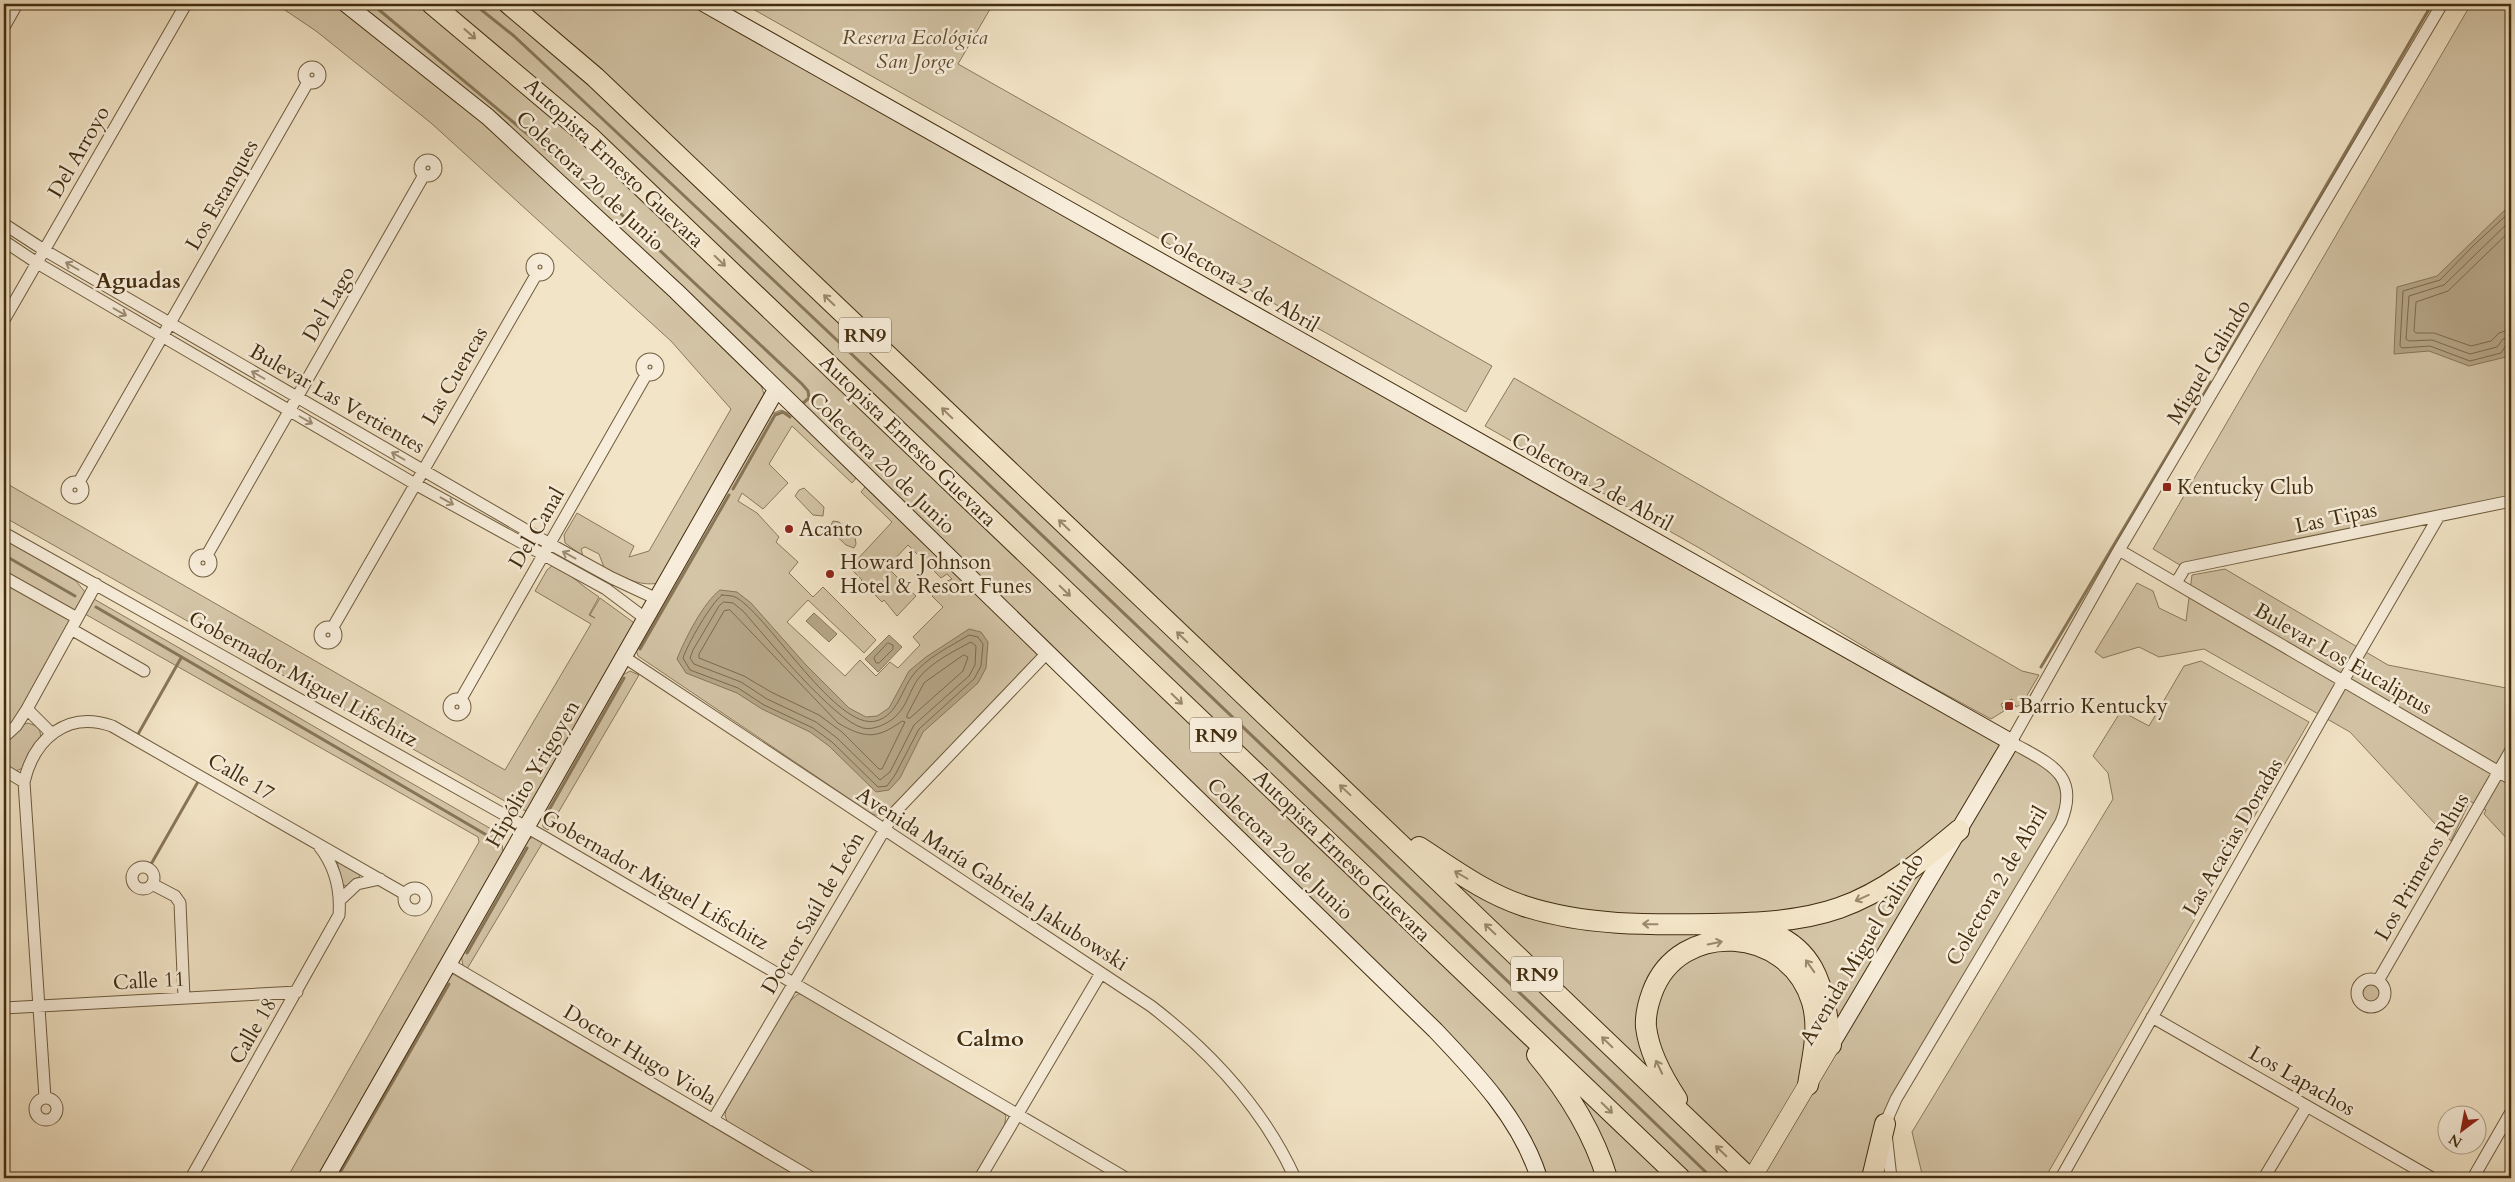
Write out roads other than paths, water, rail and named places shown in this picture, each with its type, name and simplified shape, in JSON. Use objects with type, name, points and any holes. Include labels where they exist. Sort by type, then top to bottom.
[{"type":"highway","name":"Autopista Ernesto Guevara","points":[[432,4],[591,138],[1680,1178]]},
{"type":"highway","name":"RN9","points":[[508,4],[595,77],[1751,1178]]},
{"type":"highway","points":[[1381,824],[1470,881],[1524,906],[1601,922],[1664,925],[1734,924],[1796,918],[1839,908],[1881,890],[1917,865],[1959,830]]},
{"type":"highway","points":[[1734,924],[1773,934],[1790,944],[1803,955],[1814,969],[1823,988],[1831,1045]]},
{"type":"highway","points":[[1693,1124],[1667,1085],[1652,1053],[1646,1026],[1647,1008],[1655,985],[1669,964],[1689,950],[1712,942],[1747,942],[1762,945],[1781,956],[1795,968],[1805,984],[1812,1002],[1816,1024],[1808,1085]]},
{"type":"highway","points":[[1484,989],[1569,1097],[1595,1144],[1607,1178]]},
{"type":"highway","points":[[1872,1178],[1884,1124]]},
{"type":"main road","name":"Colectora 20 de Junio","points":[[346,4],[488,117],[676,291],[1428,1023],[1470,1066],[1514,1126],[1527,1149],[1539,1178]]},
{"type":"main road","name":"Colectora 2 de Abril","points":[[705,4],[2011,742]]},
{"type":"main road","name":"Hipólito Yrigoyen","points":[[326,1178],[776,390]]},
{"type":"main road","name":"Avenida Miguel Galindo","points":[[1751,1178],[2011,742]]},
{"type":"street","points":[[4,27],[17,4]]},
{"type":"street","name":"Del Arroyo","points":[[4,320],[186,4]]},
{"type":"street","name":"Miguel Galindo","points":[[2011,742],[2120,550],[2442,4]]},
{"type":"street","name":"Los Estanques","points":[[79,482],[308,82]]},
{"type":"street","name":"Del Lago","points":[[207,555],[424,175]]},
{"type":"street","name":"Bulevar Las Vertientes","points":[[4,224],[44,250],[423,470],[547,549],[646,619]]},
{"type":"street","name":"Bulevar Las Vertientes","points":[[4,242],[36,263],[415,484],[547,549],[657,599]]},
{"type":"street","name":"Las Cuencas","points":[[332,627],[536,275]]},
{"type":"street","name":"Del Canal","points":[[461,699],[646,375]]},
{"type":"street","name":"Las Tipas","points":[[2176,583],[2185,568],[2511,501]]},
{"type":"street","name":"Las Acacias Doradas","points":[[2061,1178],[2343,681],[2440,516]]},
{"type":"street","name":"Gobernador Miguel Lifschitz","points":[[4,533],[527,827],[1126,1178]]},
{"type":"street","name":"Bulevar Los Eucaliptus","points":[[2120,550],[2511,779]]},
{"type":"street","points":[[4,577],[77,618]]},
{"type":"street","points":[[4,737],[16,726],[27,709],[96,584]]},
{"type":"street","points":[[71,629],[144,671]]},
{"type":"street","name":"Doctor Saúl de León","points":[[713,1120],[883,829],[895,812],[1047,653]]},
{"type":"street","name":"Avenida María Gabriela Jakubowski","points":[[624,657],[1172,1022],[1211,1057],[1240,1089],[1261,1117],[1295,1178]]},
{"type":"street","points":[[27,709],[51,733]]},
{"type":"street","name":"Calle 17","points":[[24,782],[35,752],[51,733],[81,722],[99,722],[112,726],[405,894]]},
{"type":"street","name":"Colectora 2 de Abril","points":[[1884,1124],[1912,1071],[2056,830],[2066,809],[2066,784],[2060,774],[2050,765],[2011,742]]},
{"type":"street","name":"Los Primeros Rhus","points":[[2378,981],[2511,750]]},
{"type":"street","points":[[4,770],[24,782],[45,1098]]},
{"type":"street","name":"Calle 18","points":[[191,1178],[339,915],[340,900],[334,869],[316,842]]},
{"type":"street","points":[[340,900],[357,884],[380,879]]},
{"type":"street","points":[[152,884],[176,896],[180,903],[184,998]]},
{"type":"street","name":"Doctor Hugo Viola","points":[[449,964],[812,1178]]},
{"type":"street","points":[[980,1178],[1101,973]]},
{"type":"street","name":"Calle 11","points":[[4,1008],[297,992]]},
{"type":"street","name":"Los Lapachos","points":[[2152,1017],[2432,1178]]},
{"type":"street","points":[[2264,1178],[2306,1106]]},
{"type":"street","points":[[2473,1178],[2511,1112]]},
{"type":"street","points":[[1884,1124],[1891,1178]]},
{"type":"water","points":[[2511,204],[2511,342],[2506,357],[2469,366],[2429,351],[2394,354],[2397,287],[2437,276]]},
{"type":"water","points":[[720,590],[737,592],[751,603],[806,665],[849,708],[866,717],[877,716],[889,708],[909,671],[926,657],[969,629],[981,632],[988,642],[986,668],[978,683],[923,732],[900,778],[889,790],[876,792],[829,746],[810,732],[762,709],[737,693],[686,673],[677,659],[701,612]]},
{"type":"water","points":[[814,613],[837,634],[829,642],[806,621]]},
{"type":"water","points":[[889,635],[902,647],[878,672],[865,659]]},
{"type":"waterway","points":[[372,4],[604,198],[802,384],[808,391],[809,398],[802,404]]},
{"type":"waterway","points":[[474,4],[514,36],[965,462],[1712,1178]]},
{"type":"waterway","points":[[2219,369],[2432,4]]},
{"type":"waterway","points":[[2041,667],[2211,382]]},
{"type":"waterway","points":[[733,489],[775,415],[783,412],[790,417]]},
{"type":"waterway","points":[[640,649],[729,495]]},
{"type":"waterway","points":[[4,555],[75,596]]},
{"type":"waterway","points":[[96,607],[490,837]]},
{"type":"waterway","points":[[137,736],[181,658]]},
{"type":"waterway","points":[[545,817],[624,678]]},
{"type":"waterway","points":[[150,866],[199,780]]},
{"type":"waterway","points":[[467,953],[527,848]]},
{"type":"waterway","points":[[337,1178],[449,984]]},
{"type":"place","name":"Kentucky Club","points":[[2167,487]]},
{"type":"place","name":"Acanto","points":[[789,529]]},
{"type":"place","name":"Howard Johnson Hotel & Resort Funes","points":[[830,574]]},
{"type":"place","name":"Barrio Kentucky","points":[[2009,706]]},
{"type":"district","name":"Aguadas","points":[[138,281]]},
{"type":"district","name":"Calmo","points":[[990,1039]]},
{"type":"park label","name":"Reserva Ecológica San Jorge","points":[[915,49]]}]
